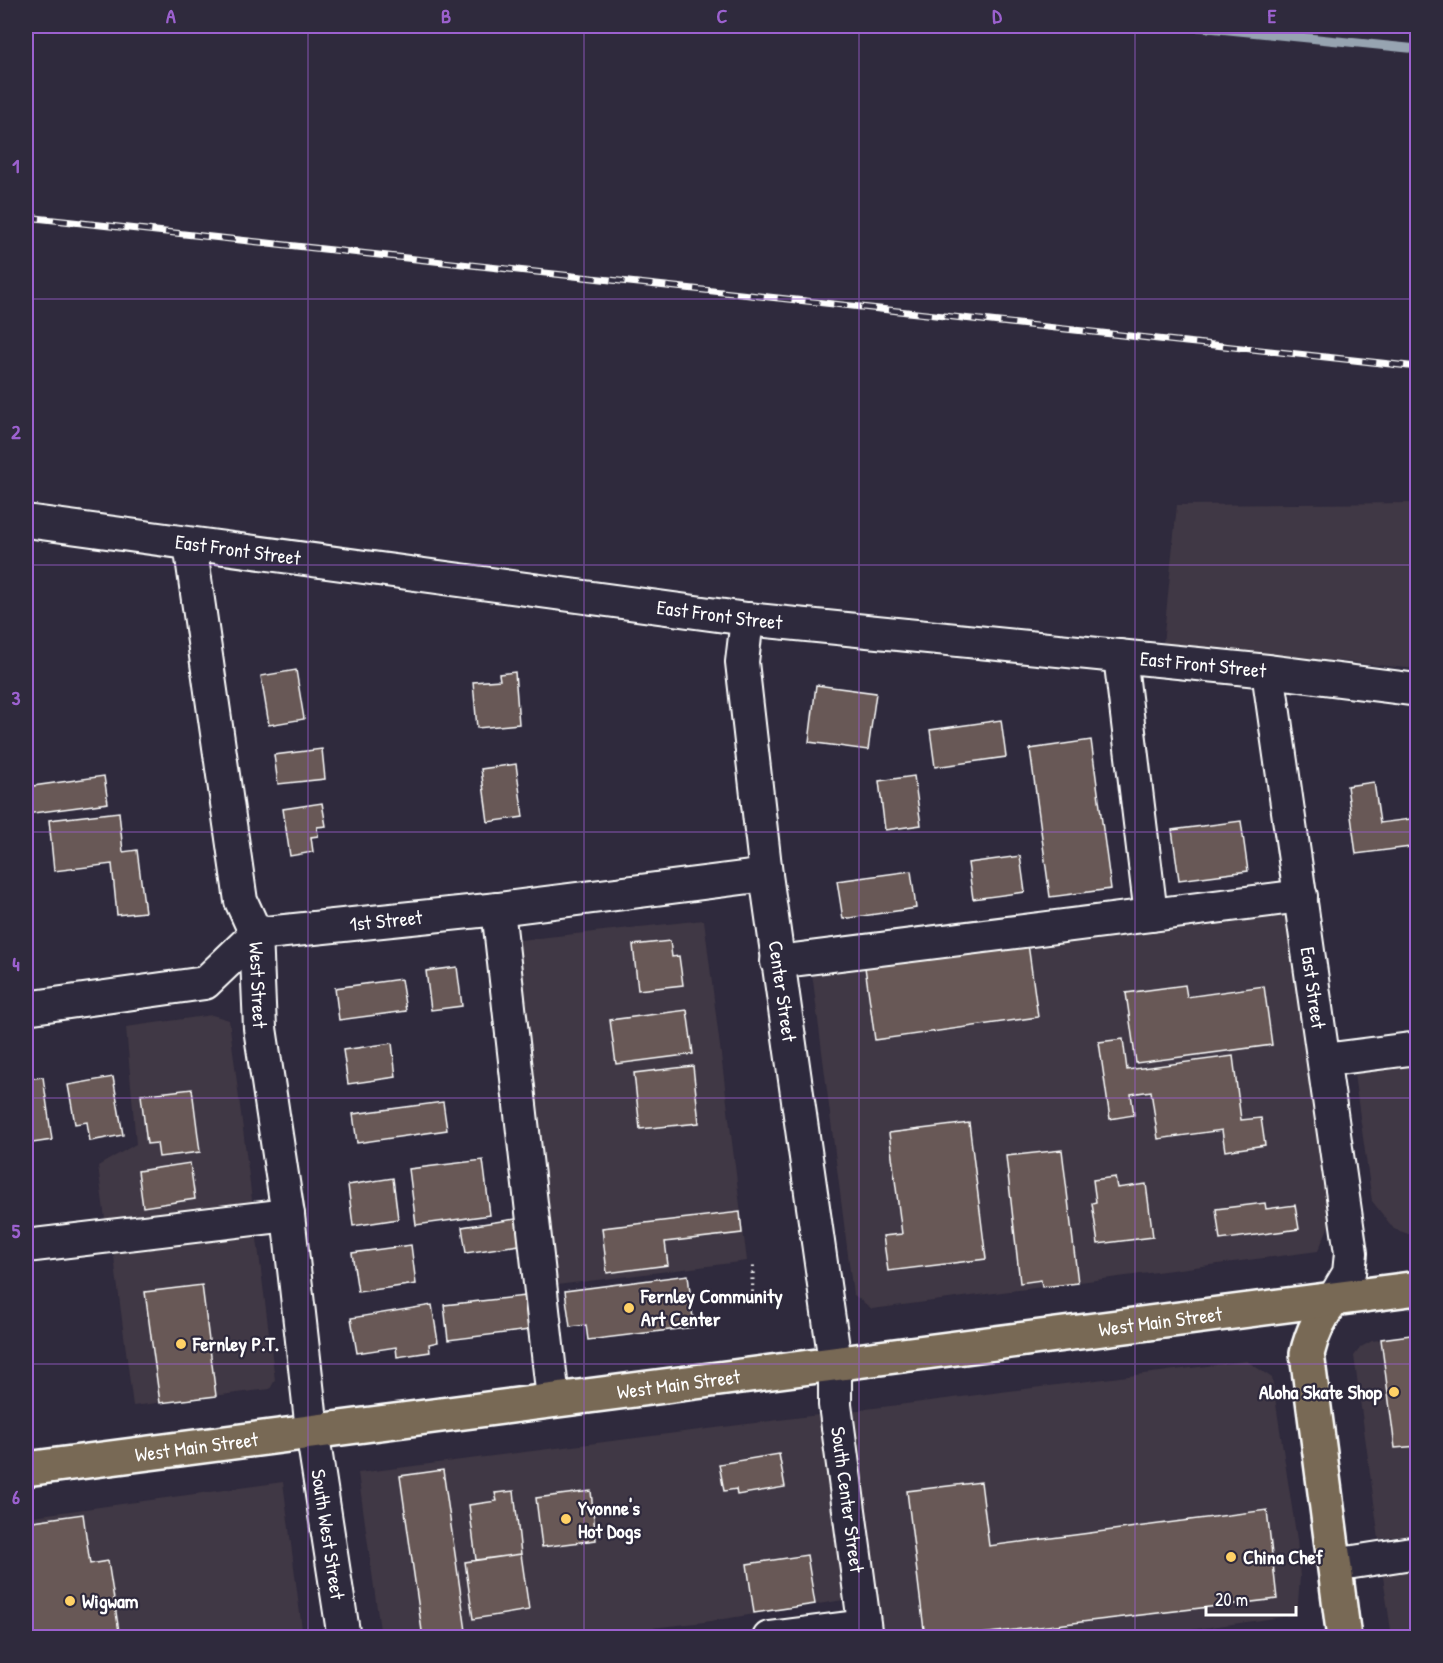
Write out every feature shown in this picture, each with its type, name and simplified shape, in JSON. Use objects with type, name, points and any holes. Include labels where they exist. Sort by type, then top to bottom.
[{"type":"main road","name":"West Main Street","points":[[26,1468],[1418,1288]]},
{"type":"main road","points":[[1333,1300],[1322,1314],[1312,1334],[1307,1354],[1344,1638]]},
{"type":"street","name":"East Front Street","points":[[26,521],[747,619],[1268,671],[1418,690]]},
{"type":"street","name":"West Street","points":[[190,544],[241,901],[256,934],[260,1028],[288,1215],[312,1430]]},
{"type":"street","name":"Center Street","points":[[747,619],[742,662],[766,875],[835,1362]]},
{"type":"street","points":[[1120,656],[1151,915]]},
{"type":"street","name":"East Street","points":[[1268,671],[1351,1253],[1349,1273],[1333,1300]]},
{"type":"street","name":"1st Street","points":[[256,934],[498,909],[766,875]]},
{"type":"street","points":[[777,962],[1301,896]]},
{"type":"street","points":[[498,909],[553,1399]]},
{"type":"street","points":[[26,1008],[205,983],[256,934]]},
{"type":"street","points":[[1324,1060],[1418,1048]]},
{"type":"street","points":[[26,1246],[288,1215]]},
{"type":"street","name":"South Center Street","points":[[835,1362],[835,1405],[865,1632]]},
{"type":"street","name":"South West Street","points":[[312,1430],[344,1638]]},
{"type":"street","points":[[1334,1565],[1418,1552]]},
{"type":"street","points":[[769,1638],[865,1632]]},
{"type":"path","points":[[752,1292],[753,1265]]},
{"type":"shaded area","points":[[1328,26],[1417,26],[1417,35]]},
{"type":"shaded area","points":[[1417,503],[1417,669],[1163,644],[1177,505]]},
{"type":"shaded area","points":[[1288,903],[1330,1223],[1318,1251],[872,1309],[853,1294],[811,965]]},
{"type":"shaded area","points":[[704,920],[747,1261],[549,1286],[511,941]]},
{"type":"shaded area","points":[[212,1015],[229,1020],[275,1380],[270,1389],[133,1406],[112,1241],[108,1241],[98,1166],[136,1144],[126,1027]]},
{"type":"shaded area","points":[[1417,1058],[1417,1237],[1394,1229],[1372,1201],[1353,1067]]},
{"type":"shaded area","points":[[1417,1335],[1417,1534],[1379,1539],[1354,1356],[1361,1347],[1372,1341]]},
{"type":"shaded area","points":[[1247,1361],[1272,1378],[1297,1540],[1300,1577],[1297,1615],[1131,1638],[882,1638],[875,1595],[704,1622],[599,1634],[599,1637],[381,1637],[358,1473]]},
{"type":"shaded area","points":[[283,1482],[303,1637],[26,1637],[26,1517]]},
{"type":"shaded area","points":[[1417,1563],[1417,1637],[1392,1637],[1382,1570]]},
{"type":"building","points":[[296,670],[304,719],[269,725],[261,676]]},
{"type":"building","points":[[515,672],[519,724],[477,728],[473,682],[500,680],[499,674]]},
{"type":"building","points":[[816,685],[876,693],[868,750],[809,742]]},
{"type":"building","points":[[1001,720],[1006,757],[935,767],[930,730]]},
{"type":"building","points":[[1091,740],[1111,889],[1050,897],[1030,749]]},
{"type":"building","points":[[322,749],[325,779],[278,784],[274,755]]},
{"type":"building","points":[[516,764],[523,817],[488,822],[481,769]]},
{"type":"building","points":[[104,776],[108,803],[26,814],[26,787]]},
{"type":"building","points":[[914,776],[921,825],[885,830],[879,781]]},
{"type":"building","points":[[1374,782],[1380,823],[1418,818],[1418,846],[1356,854],[1347,786]]},
{"type":"building","points":[[322,803],[326,826],[317,827],[318,836],[311,837],[313,852],[290,856],[283,809]]},
{"type":"building","points":[[119,812],[123,852],[137,850],[145,912],[117,915],[112,864],[54,871],[49,820]]},
{"type":"building","points":[[1241,821],[1248,871],[1179,880],[1172,830]]},
{"type":"building","points":[[1020,856],[1025,892],[973,899],[968,863]]},
{"type":"building","points":[[911,871],[916,908],[843,919],[837,881]]},
{"type":"building","points":[[26,873],[28,873],[33,907],[26,908]]},
{"type":"building","points":[[670,941],[672,957],[679,956],[683,985],[638,990],[633,945]]},
{"type":"building","points":[[1028,944],[1038,1017],[875,1040],[865,967]]},
{"type":"building","points":[[457,967],[462,1006],[431,1010],[426,971]]},
{"type":"building","points":[[401,979],[406,1011],[339,1020],[335,988]]},
{"type":"building","points":[[1185,985],[1187,997],[1264,986],[1272,1045],[1136,1063],[1126,993]]},
{"type":"building","points":[[687,1010],[693,1054],[616,1064],[610,1020]]},
{"type":"building","points":[[1123,1039],[1127,1070],[1233,1056],[1241,1120],[1261,1118],[1265,1145],[1225,1151],[1222,1130],[1158,1139],[1151,1091],[1131,1094],[1134,1115],[1110,1119],[1099,1042]]},
{"type":"building","points":[[392,1043],[396,1077],[348,1084],[343,1050]]},
{"type":"building","points":[[693,1066],[699,1123],[640,1129],[634,1073]]},
{"type":"building","points":[[43,1077],[52,1140],[26,1144],[26,1079]]},
{"type":"building","points":[[113,1077],[123,1135],[90,1141],[87,1122],[75,1124],[68,1085]]},
{"type":"building","points":[[192,1089],[200,1152],[159,1157],[157,1143],[147,1144],[141,1095]]},
{"type":"building","points":[[443,1102],[447,1130],[357,1143],[353,1114]]},
{"type":"building","points":[[969,1123],[986,1259],[888,1271],[883,1236],[902,1234],[889,1133]]},
{"type":"building","points":[[1062,1150],[1078,1283],[1042,1287],[1041,1280],[1020,1283],[1006,1156]]},
{"type":"building","points":[[483,1160],[490,1215],[416,1225],[409,1169]]},
{"type":"building","points":[[190,1163],[195,1199],[143,1207],[138,1171]]},
{"type":"building","points":[[1115,1177],[1117,1188],[1146,1184],[1153,1237],[1098,1244],[1092,1203],[1096,1202],[1093,1180]]},
{"type":"building","points":[[393,1178],[398,1219],[353,1226],[348,1185]]},
{"type":"building","points":[[1265,1203],[1266,1209],[1295,1205],[1299,1229],[1220,1240],[1216,1209]]},
{"type":"building","points":[[740,1212],[742,1233],[665,1242],[668,1265],[607,1273],[602,1228]]},
{"type":"building","points":[[522,1218],[526,1244],[466,1253],[462,1227]]},
{"type":"building","points":[[411,1245],[416,1284],[358,1292],[352,1253]]},
{"type":"building","name":"Fernley Community Art Center","points":[[688,1275],[694,1327],[588,1340],[586,1325],[570,1327],[565,1291]]},
{"type":"building","name":"Fernley P.T.","points":[[202,1285],[216,1396],[160,1403],[145,1292]]},
{"type":"building","points":[[525,1296],[529,1330],[448,1340],[444,1305]]},
{"type":"building","points":[[432,1305],[438,1342],[429,1344],[430,1352],[397,1357],[396,1347],[357,1353],[351,1318]]},
{"type":"building","points":[[1418,1334],[1418,1446],[1395,1448],[1381,1339]]},
{"type":"building","points":[[779,1454],[785,1487],[737,1495],[736,1489],[724,1491],[719,1464]]},
{"type":"building","points":[[443,1470],[467,1638],[423,1638],[400,1476]]},
{"type":"building","points":[[981,1482],[989,1546],[1267,1510],[1277,1599],[946,1638],[925,1638],[907,1491]]},
{"type":"building","points":[[514,1491],[521,1554],[476,1560],[469,1505],[497,1501],[495,1493]]},
{"type":"building","name":"Yvonne's Hot Dogs","points":[[591,1491],[596,1540],[542,1547],[536,1498]]},
{"type":"building","name":"Wigwam","points":[[83,1514],[90,1564],[108,1561],[120,1638],[26,1638],[26,1522]]},
{"type":"building","points":[[521,1554],[529,1610],[473,1619],[465,1562]]},
{"type":"building","points":[[807,1555],[815,1604],[754,1613],[747,1564]]},
{"type":"waterway","points":[[1188,26],[1418,49]]},
{"type":"railway","points":[[26,217],[1418,367]]},
{"type":"place","name":"Fernley Community Art Center","points":[[629,1308]]},
{"type":"place","name":"Fernley P.T.","points":[[181,1344]]},
{"type":"place","name":"Aloha Skate Shop","points":[[1394,1392]]},
{"type":"place","name":"Yvonne's Hot Dogs","points":[[566,1519]]},
{"type":"place","name":"China Chef","points":[[1231,1557]]},
{"type":"place","name":"Wigwam","points":[[70,1601]]}]
